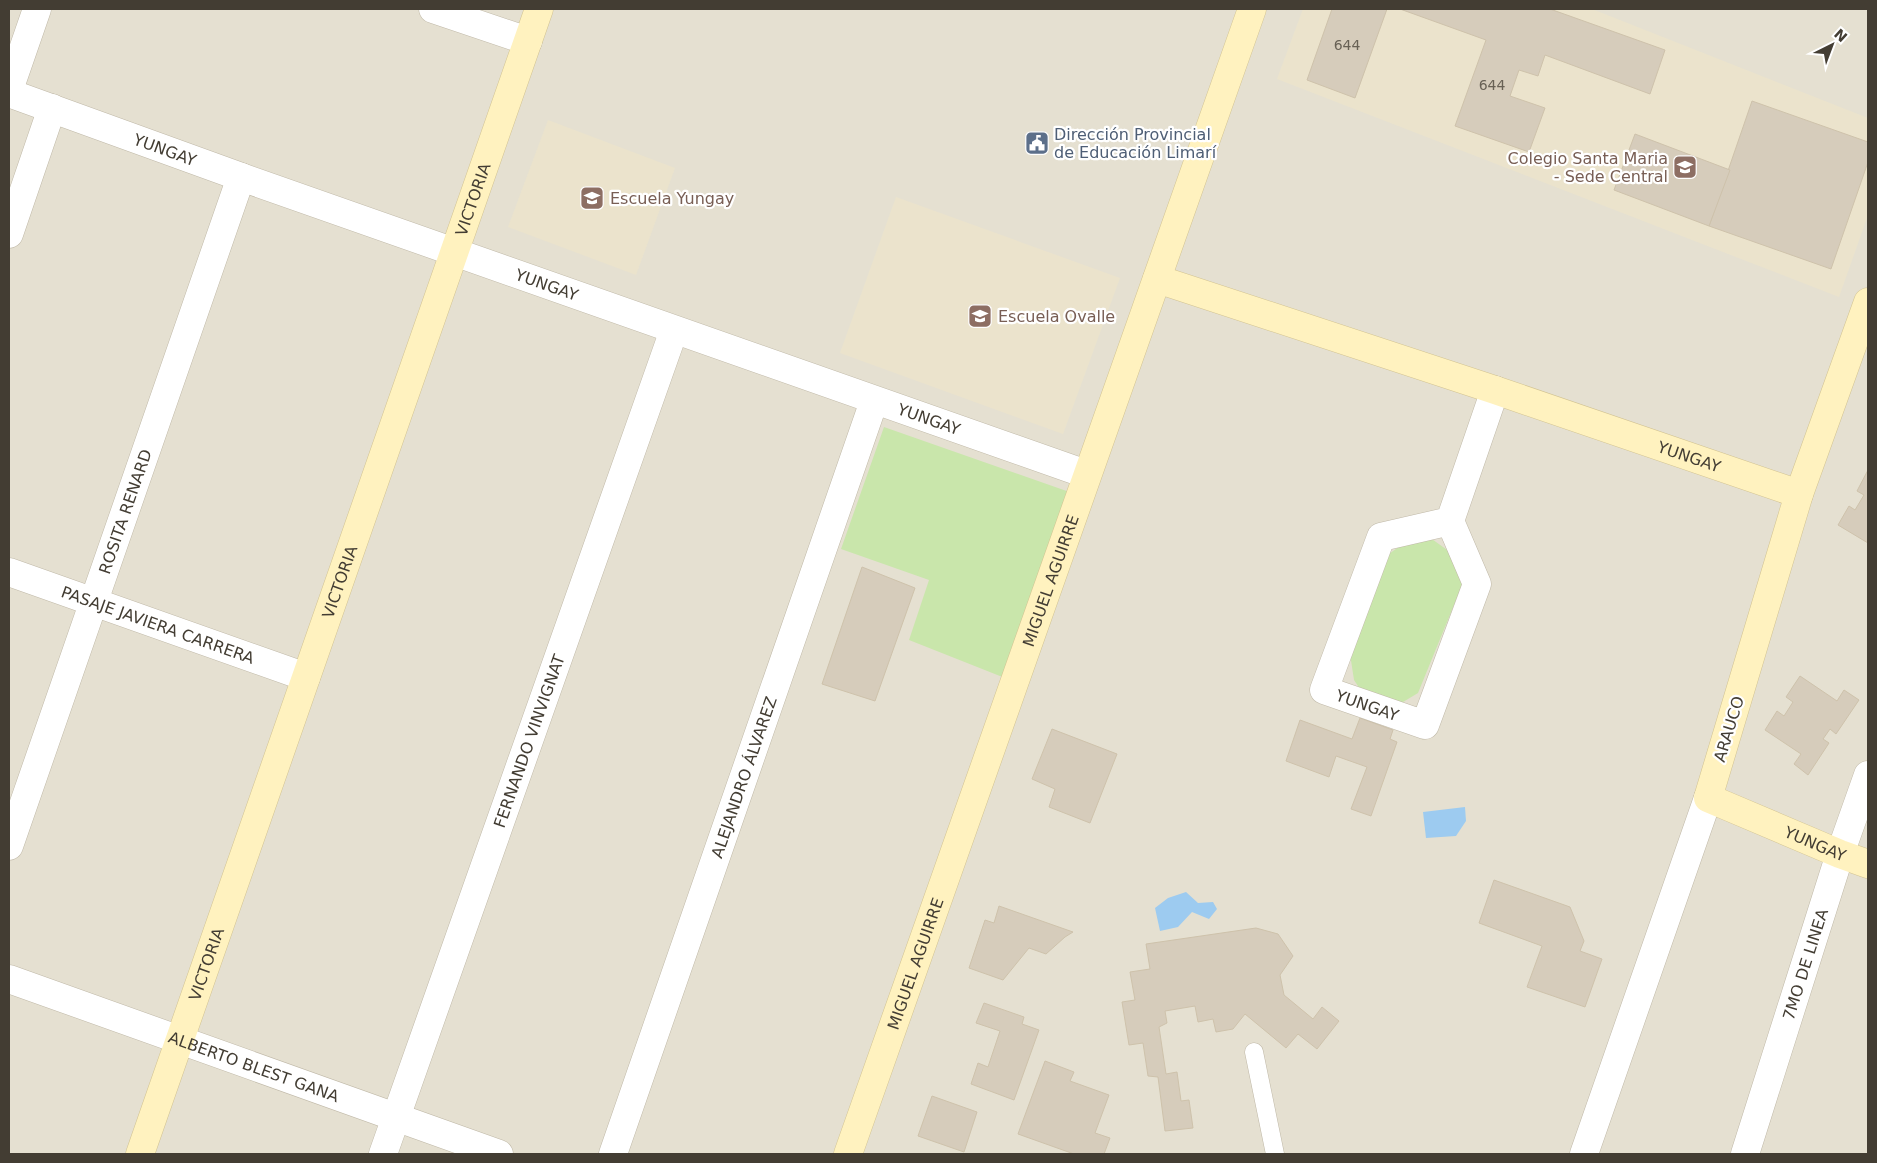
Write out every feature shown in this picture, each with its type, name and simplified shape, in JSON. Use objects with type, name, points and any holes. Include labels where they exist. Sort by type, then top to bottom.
[{"type":"street","points":[[9,92],[38,9]]},
{"type":"street","points":[[433,9],[528,41]]},
{"type":"street","name":"VICTORIA","points":[[140,1154],[539,9]]},
{"type":"street","name":"MIGUEL AGUIRRE","points":[[848,1154],[1086,474],[1252,9]]},
{"type":"street","name":"YUNGAY","points":[[9,92],[241,177],[1086,474]]},
{"type":"street","points":[[9,234],[52,108]]},
{"type":"street","name":"ROSITA RENARD","points":[[9,846],[241,177]]},
{"type":"street","name":"YUNGAY","points":[[1157,279],[1495,390],[1799,494]]},
{"type":"street","name":"ARAUCO","points":[[1584,1154],[1708,798],[1799,494],[1868,302]]},
{"type":"street","name":"FERNANDO VINVIGNAT","points":[[383,1154],[674,330]]},
{"type":"street","points":[[1450,521],[1495,390]]},
{"type":"street","name":"ALEJANDRO ÁLVAREZ","points":[[613,1154],[874,401]]},
{"type":"street","name":"YUNGAY","points":[[1450,521],[1477,584],[1425,725],[1324,690],[1381,537],[1450,521]]},
{"type":"street","name":"PASAJE JAVIERA CARRERA","points":[[9,572],[306,677]]},
{"type":"street","name":"7MO DE LINEA","points":[[1744,1154],[1840,854],[1868,776]]},
{"type":"street","name":"YUNGAY","points":[[1708,798],[1868,864]]},
{"type":"street","name":"ALBERTO BLEST GANA","points":[[9,979],[499,1154]]},
{"type":"lane","points":[[1254,1052],[1275,1154]]},
{"type":"shaded area","points":[[9,9],[1868,9],[1868,1154],[9,1154]]},
{"type":"shaded area","name":"Colegio Santa Maria - Sede Central","points":[[1303,9],[1592,9],[1868,118],[1868,215],[1839,297],[1277,79]]},
{"type":"shaded area","name":"Escuela Yungay","points":[[548,120],[675,168],[636,275],[508,227]]},
{"type":"shaded area","name":"Escuela Ovalle","points":[[896,197],[1120,278],[1063,434],[840,353]]},
{"type":"green space","points":[[884,427],[1078,495],[1010,680],[909,640],[929,580],[841,549]]},
{"type":"green space","points":[[1429,537],[1450,552],[1463,583],[1418,693],[1398,705],[1364,695],[1354,680],[1350,654],[1386,556],[1403,544]]},
{"type":"water","points":[[1465,807],[1466,821],[1456,836],[1426,838],[1423,812]]},
{"type":"water","points":[[1186,892],[1198,903],[1213,902],[1217,909],[1209,919],[1192,912],[1178,927],[1160,931],[1155,908],[1168,898]]},
{"type":"building","points":[[1332,9],[1387,9],[1355,98],[1307,80]]},
{"type":"building","points":[[1400,9],[1550,9],[1665,50],[1650,94],[1545,55],[1538,76],[1519,70],[1510,96],[1545,108],[1529,152],[1455,126],[1486,40]]},
{"type":"building","points":[[1752,101],[1868,142],[1868,162],[1831,269],[1709,226]]},
{"type":"building","points":[[1635,134],[1730,170],[1709,226],[1614,190]]},
{"type":"building","points":[[1868,470],[1868,543],[1838,525],[1849,506],[1855,510],[1864,495],[1857,491]]},
{"type":"building","points":[[862,567],[915,588],[875,701],[822,684]]},
{"type":"building","points":[[1800,676],[1837,701],[1844,690],[1859,700],[1836,734],[1830,729],[1823,739],[1829,743],[1808,775],[1794,764],[1801,754],[1765,730],[1777,711],[1784,716],[1793,702],[1786,697]]},
{"type":"building","points":[[1360,718],[1393,730],[1390,739],[1397,742],[1371,816],[1351,809],[1367,767],[1336,756],[1329,777],[1286,761],[1300,720],[1352,739]]},
{"type":"building","points":[[1052,729],[1117,754],[1090,823],[1049,807],[1055,789],[1032,779]]},
{"type":"building","points":[[1494,880],[1570,907],[1584,941],[1580,951],[1602,959],[1585,1007],[1527,987],[1542,946],[1479,923]]},
{"type":"building","points":[[999,906],[1073,932],[1046,954],[1029,948],[1003,980],[969,968],[985,920],[994,923]]},
{"type":"building","points":[[1256,928],[1278,934],[1293,956],[1280,975],[1284,995],[1313,1019],[1322,1007],[1339,1021],[1317,1049],[1298,1034],[1286,1048],[1245,1014],[1233,1029],[1216,1032],[1213,1019],[1198,1022],[1195,1006],[1165,1011],[1167,1023],[1159,1027],[1166,1074],[1177,1072],[1181,1101],[1189,1100],[1193,1128],[1165,1131],[1158,1077],[1148,1076],[1143,1043],[1129,1045],[1122,1002],[1135,1000],[1130,972],[1150,969],[1146,944]]},
{"type":"building","points":[[984,1003],[1024,1017],[1022,1024],[1039,1030],[1014,1100],[971,1084],[978,1063],[988,1067],[1000,1031],[976,1023]]},
{"type":"building","points":[[1045,1061],[1074,1072],[1070,1081],[1109,1095],[1095,1133],[1110,1138],[1104,1154],[1074,1154],[1018,1134]]},
{"type":"building","points":[[932,1096],[977,1112],[964,1152],[918,1136]]},
{"type":"place","name":"Dirección Provincial de Educación Limarí","points":[[1037,143]]},
{"type":"place","name":"Colegio Santa Maria - Sede Central","points":[[1685,167]]},
{"type":"place","name":"Escuela Yungay","points":[[592,198]]},
{"type":"place","name":"Escuela Ovalle","points":[[980,316]]}]
